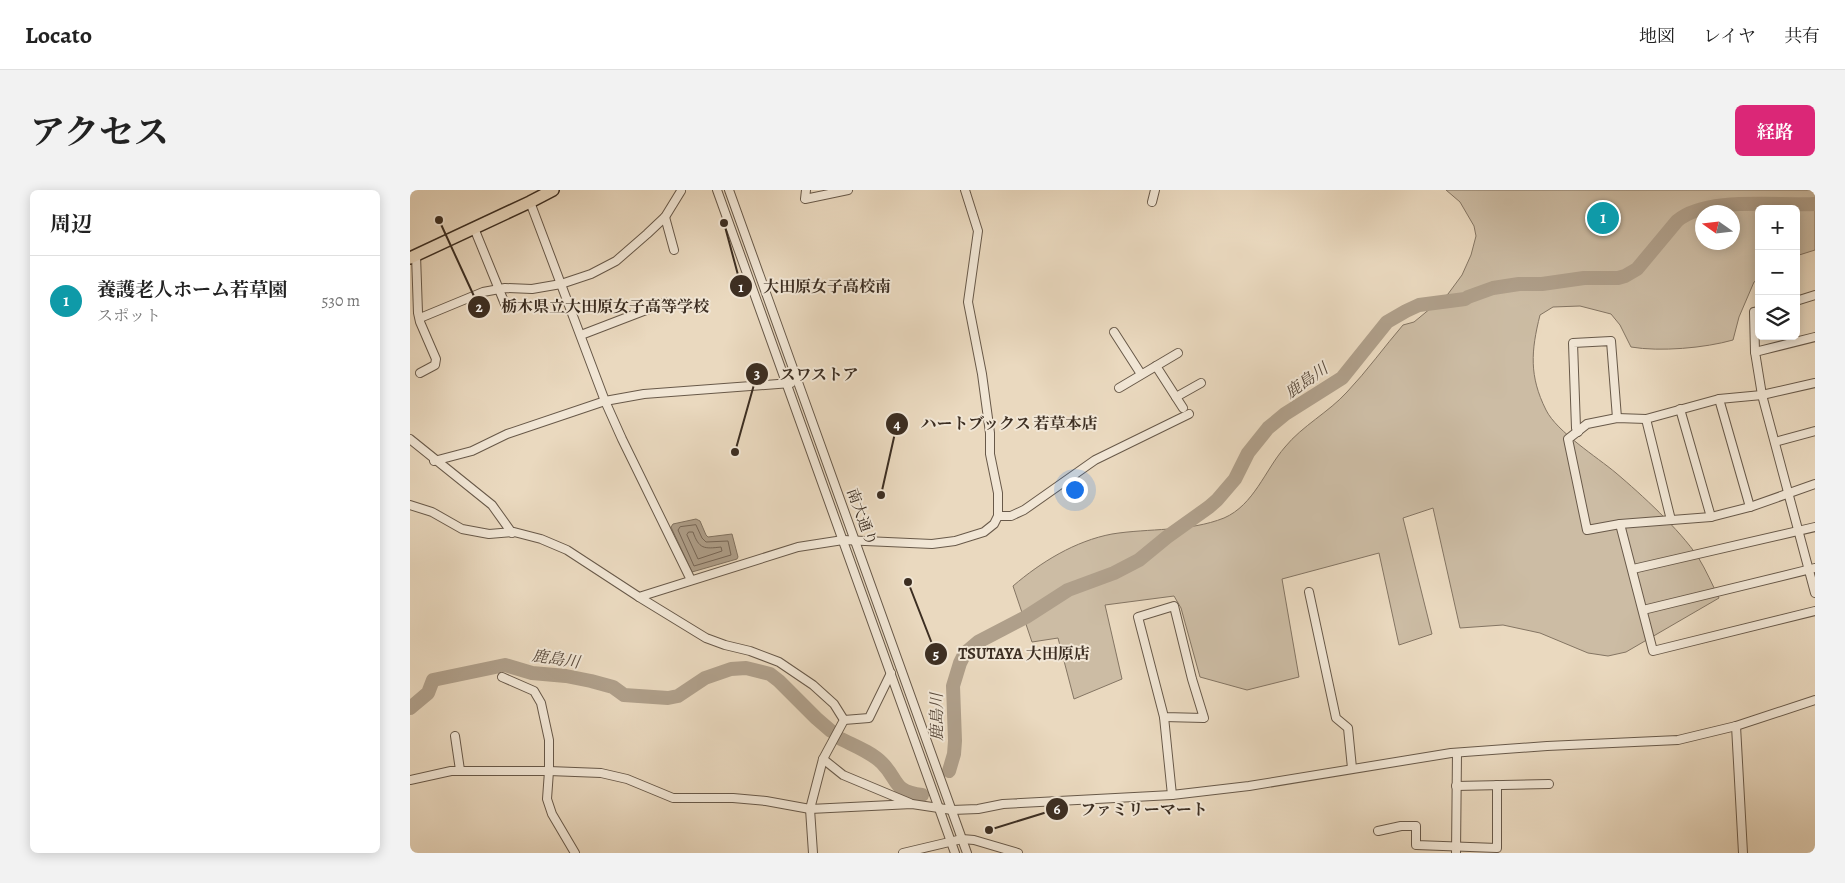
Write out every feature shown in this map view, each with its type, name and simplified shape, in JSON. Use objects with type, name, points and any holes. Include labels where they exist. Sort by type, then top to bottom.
[{"type":"highway","points":[[413,256],[553,190]]},
{"type":"street","name":"南大通り","points":[[717,190],[955,853]]},
{"type":"street","name":"南大通り","points":[[729,190],[967,853]]},
{"type":"street","points":[[806,190],[805,199],[848,190]]},
{"type":"street","points":[[640,597],[798,547],[844,540],[932,544],[956,541],[984,532],[994,524],[998,516],[998,493],[990,454],[990,433],[982,374],[968,302],[978,231],[965,190]]},
{"type":"street","points":[[1152,202],[1155,190]]},
{"type":"street","points":[[420,318],[482,292],[498,289],[532,289],[561,284],[590,274],[616,261],[665,217],[681,191]]},
{"type":"street","points":[[530,202],[605,400],[691,580]]},
{"type":"street","points":[[665,217],[674,250]]},
{"type":"street","points":[[474,228],[508,309]]},
{"type":"street","points":[[413,256],[420,318],[436,359],[435,365],[420,373]]},
{"type":"street","points":[[1800,299],[1815,295]]},
{"type":"street","points":[[580,335],[667,302]]},
{"type":"street","points":[[1755,312],[1755,352],[1762,395],[1799,530],[1812,568],[1815,593]]},
{"type":"street","points":[[1114,332],[1141,374]]},
{"type":"street","points":[[1755,352],[1815,337]]},
{"type":"street","points":[[1578,432],[1573,343],[1610,341],[1616,418]]},
{"type":"street","points":[[1119,388],[1178,353]]},
{"type":"street","points":[[998,516],[1011,516],[1024,510],[1095,460],[1186,411],[1156,366]]},
{"type":"street","points":[[434,461],[472,451],[508,434],[605,400],[644,394],[798,382]]},
{"type":"street","points":[[1815,382],[1762,395],[1719,399],[1646,420],[1616,418],[1587,424],[1568,439],[1587,530],[1620,524],[1711,517],[1750,507],[1815,484]]},
{"type":"street","points":[[1176,398],[1201,383]]},
{"type":"street","points":[[1719,399],[1750,507]]},
{"type":"street","points":[[1680,409],[1711,517]]},
{"type":"street","points":[[1646,420],[1671,520]]},
{"type":"street","points":[[1775,442],[1815,431]]},
{"type":"street","points":[[410,440],[434,461],[492,505],[512,532]]},
{"type":"street","points":[[410,505],[432,512],[462,529],[489,534],[512,532],[541,539],[567,550],[706,638],[725,645],[750,650],[779,662],[813,685],[834,704],[844,720]]},
{"type":"street","points":[[1620,524],[1654,651],[1815,611]]},
{"type":"street","points":[[1633,569],[1815,527]]},
{"type":"street","points":[[1643,610],[1812,568]]},
{"type":"street","points":[[1309,592],[1336,718],[1348,728],[1352,768]]},
{"type":"street","points":[[1164,717],[1204,718],[1192,679],[1174,606],[1138,617],[1164,717],[1172,794]]},
{"type":"street","points":[[844,720],[869,718],[890,672]]},
{"type":"street","points":[[502,677],[534,690],[541,703],[549,740],[547,799],[552,814],[575,853]]},
{"type":"street","points":[[823,759],[843,774],[912,804],[952,810],[978,809],[1003,804],[1172,794],[1248,786],[1352,768],[1457,753],[1547,746],[1678,740],[1736,726],[1815,700]]},
{"type":"street","points":[[813,853],[810,809],[823,759],[844,720]]},
{"type":"street","points":[[1736,726],[1743,853]]},
{"type":"street","points":[[455,736],[460,770]]},
{"type":"street","points":[[1456,850],[1457,753]]},
{"type":"street","points":[[410,780],[460,770],[601,773],[627,779],[673,798],[749,800],[810,809],[912,804]]},
{"type":"street","points":[[1456,786],[1549,784]]},
{"type":"street","points":[[1378,831],[1401,826],[1416,826],[1416,845],[1456,850],[1496,848],[1497,786]]},
{"type":"street","points":[[903,853],[962,839],[974,840],[1018,853]]},
{"type":"shaded area","points":[[1446,190],[1815,190],[1815,250],[1800,255],[1800,205],[1755,205],[1755,281],[1739,317],[1733,340],[1682,348],[1655,349],[1631,347],[1620,325],[1611,314],[1580,306],[1553,307],[1540,315],[1533,352],[1534,374],[1540,398],[1551,418],[1578,444],[1626,482],[1671,524],[1698,557],[1719,598],[1626,652],[1608,656],[1588,653],[1540,633],[1503,625],[1460,628],[1433,508],[1403,518],[1432,634],[1399,645],[1379,553],[1282,579],[1299,677],[1247,690],[1200,677],[1181,608],[1174,596],[1105,605],[1122,679],[1074,699],[1058,638],[1032,642],[1013,586],[1059,554],[1098,537],[1126,532],[1197,526],[1224,518],[1243,505],[1292,439],[1347,392],[1403,325],[1414,322],[1448,294],[1462,275],[1471,255],[1476,236],[1474,226],[1460,202]]},
{"type":"water","points":[[696,519],[700,521],[708,537],[732,534],[737,559],[692,572],[671,527],[673,524]]},
{"type":"waterway","name":"鹿島川","points":[[949,771],[954,754],[955,741],[953,686],[965,653],[978,642],[1026,617],[1068,590],[1114,573],[1139,560],[1209,507],[1235,479],[1248,453],[1268,428],[1285,414],[1342,378],[1387,322],[1419,305],[1465,299],[1493,288],[1584,278],[1618,278],[1625,276],[1637,269],[1677,221],[1690,213],[1705,208],[1743,204],[1815,204]]},
{"type":"waterway","name":"鹿島川","points":[[410,708],[428,693],[433,680],[505,665],[532,673],[566,676],[591,681],[613,687],[624,695],[668,698],[678,696],[705,678],[731,669],[746,668],[770,674],[831,731]]},
{"type":"waterway","name":"鹿島川","points":[[841,739],[878,759],[897,784],[905,791],[922,795]]},
{"type":"place","name":"養護老人ホーム若草園","points":[[1603,218]]},
{"type":"place","name":"栃木県立大田原女子高等学校","points":[[439,220]]},
{"type":"place","name":"大田原女子高校南","points":[[724,223]]},
{"type":"place","name":"スワストア","points":[[735,452]]},
{"type":"place","name":"ハートブックス 若草本店","points":[[881,495]]},
{"type":"place","name":"TSUTAYA 大田原店","points":[[908,582]]},
{"type":"place","name":"ファミリーマート","points":[[989,830]]}]
